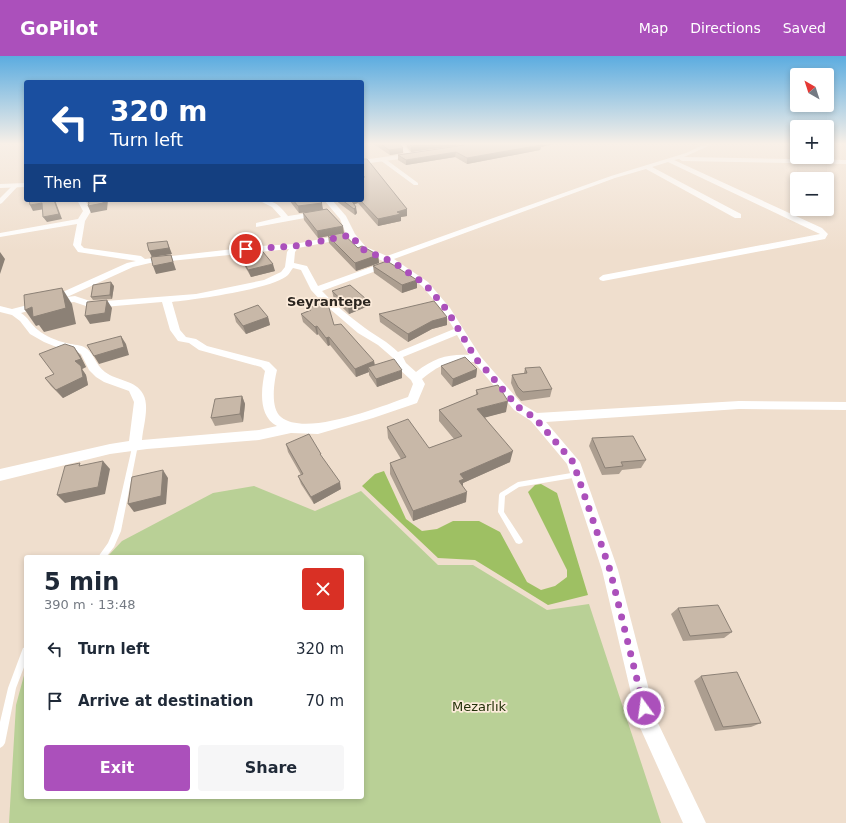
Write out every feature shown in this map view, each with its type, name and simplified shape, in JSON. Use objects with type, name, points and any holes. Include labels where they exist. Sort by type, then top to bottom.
[{"type":"street","points":[[409,179],[416,184]]},
{"type":"street","points":[[316,290],[607,179]]},
{"type":"street","points":[[670,179],[738,216]]},
{"type":"street","points":[[602,278],[794,243],[822,237],[824,234],[819,230],[712,179]]},
{"type":"street","points":[[0,202],[16,185]]},
{"type":"street","points":[[0,186],[24,185]]},
{"type":"street","points":[[82,202],[87,211],[81,221],[77,245],[80,250],[150,260]]},
{"type":"street","points":[[267,202],[275,205],[286,219]]},
{"type":"street","points":[[330,202],[343,218],[351,235],[362,249],[390,261],[425,284],[447,310],[476,359],[518,407],[535,418],[573,462],[610,570],[648,723],[694,823]]},
{"type":"street","points":[[259,225],[337,211]]},
{"type":"street","points":[[0,235],[81,221]]},
{"type":"street","points":[[12,312],[51,301],[130,265],[150,260],[260,248],[295,246],[351,235]]},
{"type":"street","points":[[51,301],[75,299],[92,304],[196,297],[267,282],[284,274],[289,264],[290,252],[295,246]]},
{"type":"street","points":[[0,475],[110,449],[135,445],[259,436],[291,428],[318,429],[413,400],[419,384],[416,378],[402,365],[397,356],[382,343],[362,331],[326,301],[316,290],[304,268],[289,264]]},
{"type":"street","points":[[166,299],[175,330],[182,339],[192,340],[204,348],[265,364],[271,370],[268,383],[269,408],[276,420],[291,428]]},
{"type":"street","points":[[0,309],[12,312],[24,319],[34,332],[63,346],[78,348],[84,352],[93,367],[108,379],[133,388],[138,395],[140,402],[135,445]]},
{"type":"street","points":[[397,356],[459,331]]},
{"type":"street","points":[[416,378],[431,366],[452,358],[476,359]]},
{"type":"street","points":[[535,418],[739,405],[846,406]]},
{"type":"lane","points":[[103,555],[117,531],[135,445]]},
{"type":"lane","points":[[519,541],[501,512],[502,495],[518,485],[577,475]]},
{"type":"lane","points":[[0,743],[12,688],[24,656]]},
{"type":"green space","points":[[384,471],[406,519],[422,531],[437,529],[453,521],[479,521],[500,532],[527,582],[541,590],[555,586],[567,577],[567,570],[528,492],[535,485],[541,484],[557,493],[588,595],[548,605],[475,560],[438,558],[362,486],[375,474]]},
{"type":"green space","name":"Mezarlık","points":[[254,486],[315,511],[361,491],[438,565],[473,565],[547,610],[589,604],[661,823],[9,823],[16,705],[24,675],[24,799],[364,799],[364,555],[109,555],[122,541],[213,493]]},
{"type":"building","points":[[364,179],[383,179],[407,209],[397,212],[401,214],[378,219],[362,202],[364,202]]},
{"type":"building","points":[[29,202],[55,202],[59,214],[43,217],[42,203],[30,205]]},
{"type":"building","points":[[88,202],[103,202],[88,206]]},
{"type":"building","points":[[295,202],[322,203],[298,206]]},
{"type":"building","points":[[345,202],[352,202],[356,207],[354,209]]},
{"type":"building","points":[[327,209],[343,226],[317,231],[303,213]]},
{"type":"building","points":[[342,233],[358,248],[362,246],[378,255],[355,263],[328,236]]},
{"type":"building","points":[[167,241],[169,248],[149,251],[147,243]]},
{"type":"building","points":[[258,246],[273,264],[248,270],[237,248]]},
{"type":"building","points":[[171,255],[173,262],[153,266],[151,257]]},
{"type":"building","points":[[387,261],[417,280],[402,285],[373,266]]},
{"type":"building","points":[[111,282],[110,295],[91,297],[93,285]]},
{"type":"building","points":[[350,285],[366,299],[348,306],[332,291]]},
{"type":"building","points":[[62,288],[66,308],[33,317],[32,307],[25,310],[24,295]]},
{"type":"building","points":[[107,300],[105,313],[85,316],[87,302]]},
{"type":"building","points":[[327,301],[334,325],[341,324],[374,361],[355,369],[329,337],[326,338],[317,326],[315,327],[301,314],[311,310],[309,308]]},
{"type":"building","points":[[434,301],[447,317],[432,321],[408,334],[379,314]]},
{"type":"building","points":[[258,305],[268,317],[243,326],[234,314]]},
{"type":"building","points":[[121,336],[124,347],[94,356],[87,345]]},
{"type":"building","points":[[65,344],[74,347],[81,359],[75,361],[81,366],[83,377],[56,390],[45,378],[54,374],[39,354]]},
{"type":"building","points":[[465,357],[477,369],[453,379],[441,366]]},
{"type":"building","points":[[394,359],[402,370],[376,379],[368,367]]},
{"type":"building","points":[[540,367],[552,389],[523,392],[518,387],[512,375],[527,373],[525,368]]},
{"type":"building","points":[[498,385],[508,401],[477,409],[513,451],[460,474],[464,479],[459,481],[467,492],[413,511],[390,463],[406,457],[387,427],[408,419],[429,448],[462,436],[439,410],[478,394],[476,390]]},
{"type":"building","points":[[242,396],[240,414],[211,418],[215,399]]},
{"type":"building","points":[[309,434],[320,454],[340,482],[311,497],[298,476],[303,474],[286,444]]},
{"type":"building","points":[[633,436],[646,460],[621,462],[623,466],[605,468],[592,438]]},
{"type":"building","points":[[103,461],[98,487],[57,495],[65,466],[80,463],[79,466]]},
{"type":"building","points":[[163,470],[161,496],[128,504],[132,477]]},
{"type":"building","points":[[718,605],[732,632],[690,636],[678,608]]},
{"type":"building","points":[[737,672],[761,723],[723,727],[701,676]]},
{"type":"district","name":"Seyrantepe","points":[[329,301]]},
{"type":"route","points":[[246,249],[295,246],[351,235],[362,249],[393,262],[425,284],[447,310],[476,359],[505,394],[518,407],[535,418],[573,462],[610,570],[644,708]]}]
